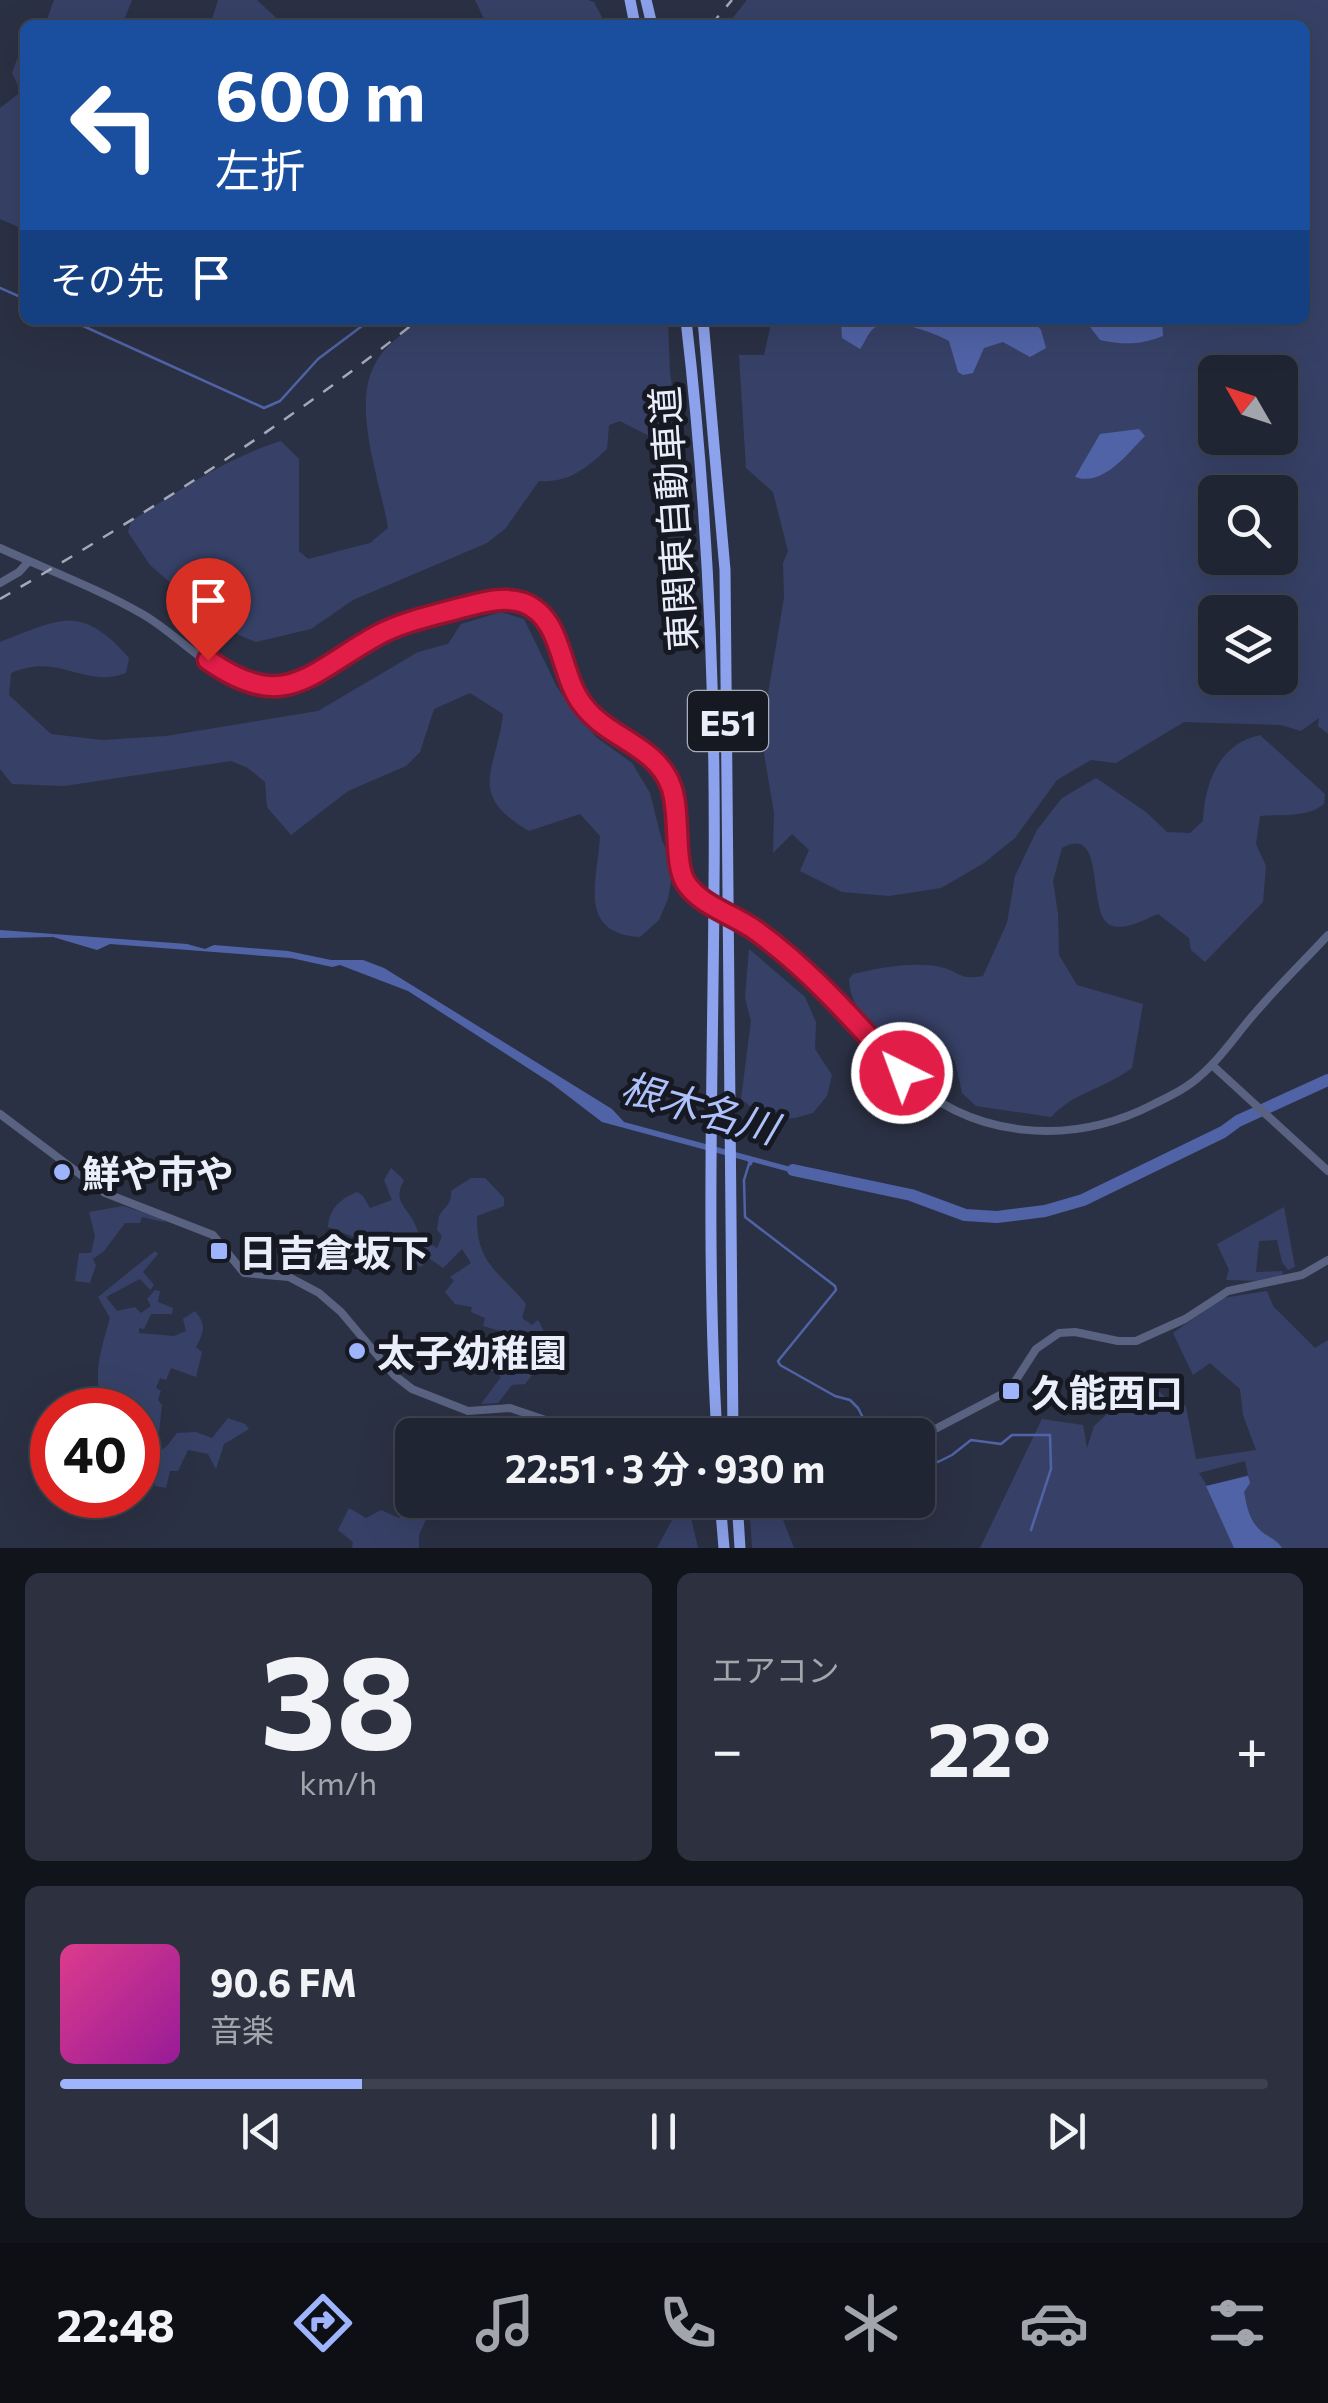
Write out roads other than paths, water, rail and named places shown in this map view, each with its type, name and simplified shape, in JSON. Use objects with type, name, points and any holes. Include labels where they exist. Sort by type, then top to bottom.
[{"type":"highway","name":"東関東自動車道","points":[[687,325],[706,507],[714,722],[711,1072],[717,1418]]},
{"type":"highway","name":"東関東自動車道","points":[[704,325],[725,570],[733,1418]]},
{"type":"highway","points":[[721,1518],[724,1548]]},
{"type":"highway","points":[[738,1518],[740,1548]]},
{"type":"street","points":[[0,548],[133,609],[231,677],[253,684],[290,685],[315,676],[381,633],[406,624],[488,601],[525,604],[547,620],[572,690],[586,710],[640,748],[664,773],[672,787],[683,880],[692,892],[747,925],[819,984],[902,1073],[932,1098],[982,1122],[1009,1129],[1057,1133],[1094,1127],[1130,1116],[1183,1089],[1212,1065],[1262,1004],[1328,935]]},
{"type":"street","points":[[0,584],[29,561]]},
{"type":"street","points":[[1212,1065],[1328,1171]]},
{"type":"street","points":[[0,1114],[106,1193],[213,1236],[244,1273],[289,1277],[318,1293],[341,1312],[394,1375],[412,1389],[468,1411],[510,1408],[540,1418]]},
{"type":"street","points":[[935,1429],[1007,1390],[1036,1348],[1059,1333],[1136,1341],[1186,1318],[1228,1291],[1302,1275],[1328,1260]]},
{"type":"waterway","points":[[0,288],[20,297]]},
{"type":"waterway","points":[[81,325],[264,408],[280,401],[318,359],[363,325]]},
{"type":"waterway","name":"根木名川","points":[[793,1170],[911,1195],[965,1215],[997,1217],[1045,1211],[1083,1200],[1328,1080]]},
{"type":"waterway","points":[[749,1164],[744,1180],[745,1217],[836,1290],[778,1361],[835,1396],[850,1400],[863,1418]]},
{"type":"waterway","points":[[935,1460],[952,1455],[971,1440],[1001,1444],[1012,1435],[1050,1435],[1051,1469],[1031,1530]]},
{"type":"railway","points":[[715,20],[732,0]]},
{"type":"railway","points":[[0,599],[214,467],[318,396],[412,325]]},
{"type":"place","name":"鮮や市や","points":[[62,1172]]},
{"type":"place","name":"日吉倉坂下","points":[[219,1251]]},
{"type":"place","name":"太子幼稚園","points":[[357,1351]]},
{"type":"place","name":"久能西口","points":[[1011,1391]]}]
